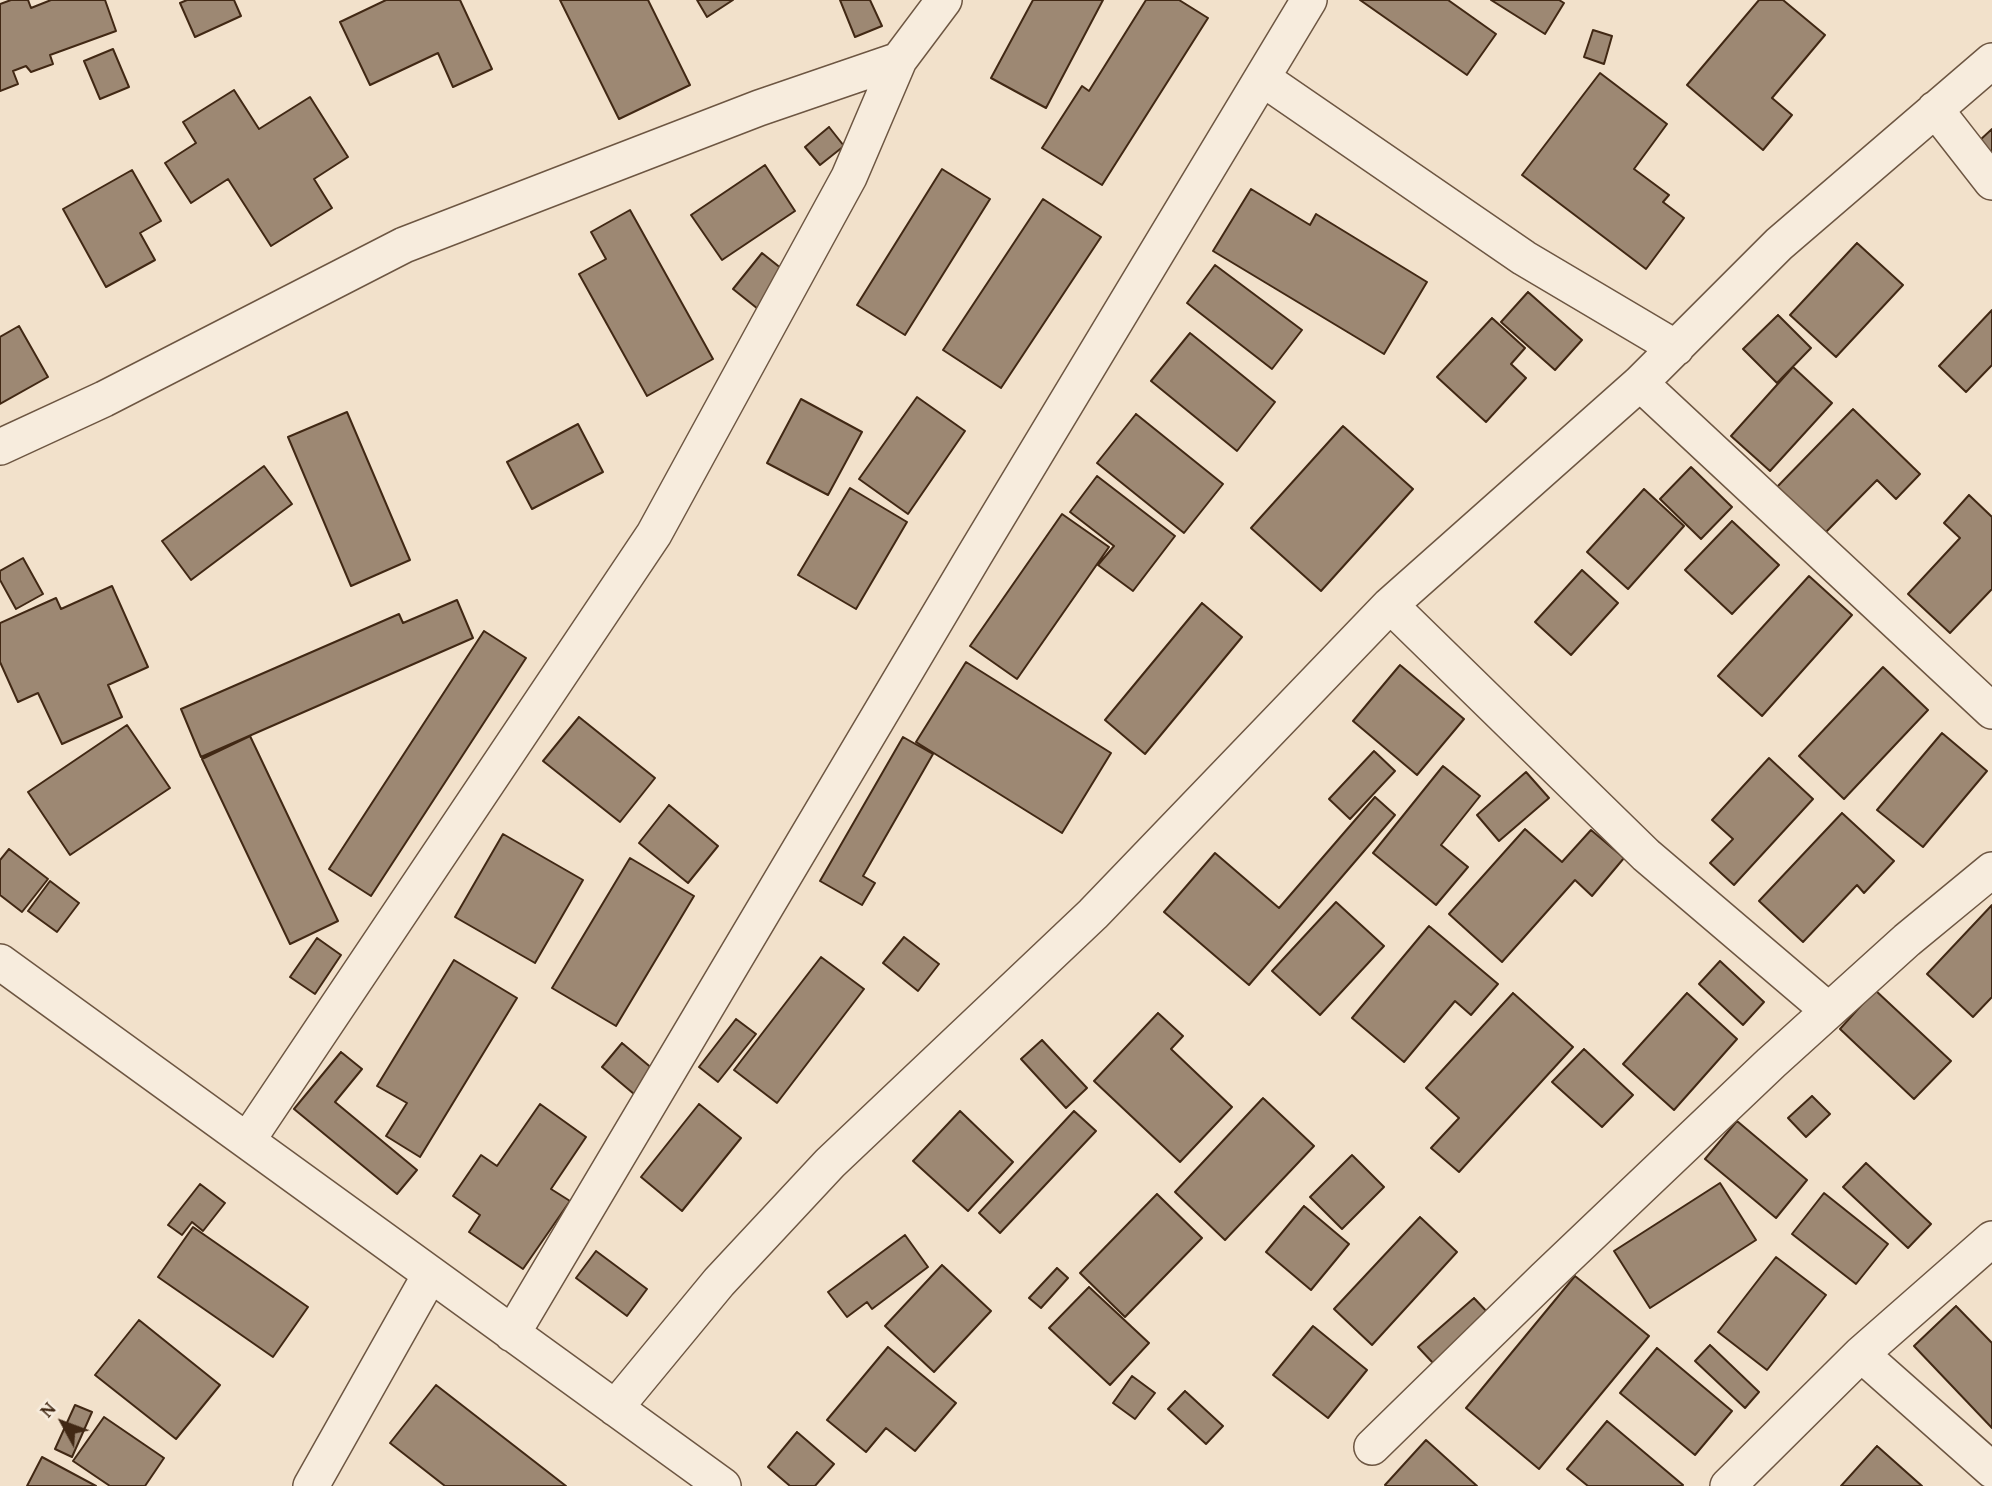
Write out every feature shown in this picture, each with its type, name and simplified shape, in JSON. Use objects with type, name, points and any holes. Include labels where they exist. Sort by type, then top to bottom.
[{"type":"street","points":[[247,1141],[653,534],[849,177],[899,60],[944,0]]},
{"type":"street","points":[[512,1334],[974,555],[1308,0]]},
{"type":"street","points":[[0,447],[104,399],[404,245],[759,108],[899,60]]},
{"type":"street","points":[[615,1408],[719,1282],[830,1163],[1093,914],[1390,605],[1640,383],[1779,244],[1992,61]]},
{"type":"street","points":[[1262,78],[1524,258],[1676,348]]},
{"type":"street","points":[[1935,108],[1992,182]]},
{"type":"street","points":[[1640,383],[1992,711]]},
{"type":"street","points":[[1390,605],[1646,855],[1828,1010]]},
{"type":"street","points":[[1372,1447],[1545,1278],[1828,1010],[1992,870]]},
{"type":"street","points":[[0,962],[723,1486]]},
{"type":"street","points":[[1728,1486],[1861,1354],[1992,1239]]},
{"type":"street","points":[[311,1486],[430,1275]]},
{"type":"street","points":[[1861,1354],[1992,1470]]},
{"type":"building","points":[[11,0],[28,0],[31,8],[51,0],[105,0],[116,31],[50,55],[53,64],[31,72],[26,66],[13,71],[18,84],[0,91],[0,4]]},
{"type":"building","points":[[187,0],[234,0],[241,16],[195,37],[180,3]]},
{"type":"building","points":[[386,0],[460,0],[492,69],[453,87],[438,53],[370,85],[340,22]]},
{"type":"building","points":[[560,0],[648,0],[690,85],[619,119]]},
{"type":"building","points":[[697,0],[733,0],[707,17]]},
{"type":"building","points":[[840,0],[870,0],[882,26],[855,37]]},
{"type":"building","points":[[1033,0],[1103,0],[1046,108],[991,78]]},
{"type":"building","points":[[1146,0],[1179,0],[1208,18],[1102,185],[1042,148],[1082,86],[1089,91]]},
{"type":"building","points":[[1360,0],[1448,0],[1496,34],[1467,75]]},
{"type":"building","points":[[1491,0],[1559,0],[1564,3],[1545,34]]},
{"type":"building","points":[[1759,0],[1783,0],[1825,35],[1772,98],[1792,115],[1763,150],[1687,85]]},
{"type":"building","points":[[1593,30],[1612,36],[1604,64],[1584,57]]},
{"type":"building","points":[[113,49],[129,87],[100,99],[84,61]]},
{"type":"building","points":[[1600,73],[1667,124],[1634,169],[1669,195],[1663,202],[1684,218],[1646,269],[1522,175]]},
{"type":"building","points":[[234,90],[259,129],[310,97],[348,157],[314,179],[332,208],[271,246],[228,179],[191,203],[165,163],[196,143],[183,122]]},
{"type":"building","points":[[829,127],[844,146],[820,165],[805,147]]},
{"type":"building","points":[[1992,129],[1992,155],[1979,141]]},
{"type":"building","points":[[765,165],[795,211],[722,260],[691,215]]},
{"type":"building","points":[[942,169],[990,199],[905,335],[857,305]]},
{"type":"building","points":[[132,170],[161,221],[140,233],[155,260],[106,287],[63,209]]},
{"type":"building","points":[[1251,189],[1310,225],[1316,214],[1427,282],[1384,354],[1213,251]]},
{"type":"building","points":[[1043,199],[1101,237],[1001,388],[943,350]]},
{"type":"building","points":[[630,210],[713,359],[647,396],[579,274],[606,259],[591,232]]},
{"type":"building","points":[[1857,243],[1903,285],[1836,357],[1790,315]]},
{"type":"building","points":[[762,253],[792,277],[763,313],[733,289]]},
{"type":"building","points":[[1215,265],[1302,330],[1272,369],[1187,303]]},
{"type":"building","points":[[1528,292],[1582,340],[1555,370],[1501,322]]},
{"type":"building","points":[[1992,310],[1992,365],[1966,392],[1939,366]]},
{"type":"building","points":[[1778,315],[1811,348],[1777,383],[1743,349]]},
{"type":"building","points":[[1492,318],[1525,348],[1511,364],[1526,378],[1486,422],[1437,377]]},
{"type":"building","points":[[19,326],[48,377],[0,404],[0,337]]},
{"type":"building","points":[[1190,333],[1275,402],[1237,451],[1151,381]]},
{"type":"building","points":[[1793,367],[1832,403],[1770,471],[1731,436]]},
{"type":"building","points":[[917,397],[965,431],[908,514],[859,479]]},
{"type":"building","points":[[801,399],[862,432],[828,495],[767,463]]},
{"type":"building","points":[[1853,409],[1920,474],[1896,499],[1877,480],[1824,534],[1776,488]]},
{"type":"building","points":[[347,412],[410,560],[351,586],[288,437]]},
{"type":"building","points":[[1136,414],[1223,484],[1184,533],[1097,463]]},
{"type":"building","points":[[578,424],[603,472],[532,509],[507,462]]},
{"type":"building","points":[[1343,426],[1413,489],[1321,591],[1251,528]]},
{"type":"building","points":[[264,466],[292,504],[191,580],[162,541]]},
{"type":"building","points":[[1691,467],[1732,507],[1701,539],[1660,499]]},
{"type":"building","points":[[1097,476],[1175,536],[1133,591],[1098,565],[1114,546],[1070,512]]},
{"type":"building","points":[[850,488],[907,522],[856,609],[798,575]]},
{"type":"building","points":[[1644,489],[1684,526],[1628,589],[1587,552]]},
{"type":"building","points":[[1969,495],[1992,517],[1992,589],[1950,633],[1908,594],[1960,538],[1944,523]]},
{"type":"building","points":[[1062,514],[1109,547],[1017,679],[970,646]]},
{"type":"building","points":[[1732,521],[1779,565],[1732,614],[1685,570]]},
{"type":"building","points":[[23,558],[43,594],[16,609],[0,580],[0,571]]},
{"type":"building","points":[[1582,570],[1618,603],[1571,655],[1535,622]]},
{"type":"building","points":[[1809,576],[1852,615],[1762,716],[1718,676]]},
{"type":"building","points":[[112,586],[148,667],[108,685],[122,717],[62,744],[38,693],[18,702],[0,662],[0,623],[56,598],[61,609]]},
{"type":"building","points":[[457,600],[473,638],[201,757],[181,709],[399,614],[403,623]]},
{"type":"building","points":[[1202,603],[1242,637],[1145,754],[1105,720]]},
{"type":"building","points":[[484,631],[526,658],[371,896],[329,869]]},
{"type":"building","points":[[966,662],[1111,753],[1062,833],[916,742]]},
{"type":"building","points":[[1400,665],[1464,719],[1417,775],[1353,721]]},
{"type":"building","points":[[1883,667],[1928,710],[1844,799],[1799,756]]},
{"type":"building","points":[[579,717],[655,778],[620,822],[543,761]]},
{"type":"building","points":[[127,725],[170,788],[70,855],[28,792]]},
{"type":"building","points":[[1942,733],[1987,771],[1923,847],[1877,810]]},
{"type":"building","points":[[250,736],[338,921],[290,944],[202,759]]},
{"type":"building","points":[[903,737],[933,754],[863,876],[875,883],[862,905],[820,881]]},
{"type":"building","points":[[1374,751],[1395,771],[1350,819],[1329,799]]},
{"type":"building","points":[[1769,758],[1813,799],[1734,885],[1710,863],[1733,839],[1712,820]]},
{"type":"building","points":[[1443,766],[1480,796],[1441,845],[1468,867],[1436,905],[1373,853]]},
{"type":"building","points":[[1526,772],[1549,798],[1499,841],[1477,815]]},
{"type":"building","points":[[1375,797],[1395,815],[1249,985],[1164,912],[1215,853],[1279,908]]},
{"type":"building","points":[[669,805],[718,846],[688,883],[639,843]]},
{"type":"building","points":[[1842,813],[1894,861],[1864,893],[1857,885],[1803,942],[1759,901]]},
{"type":"building","points":[[1525,829],[1562,862],[1591,830],[1624,858],[1592,896],[1575,880],[1502,962],[1449,914]]},
{"type":"building","points":[[503,834],[583,880],[535,963],[455,917]]},
{"type":"building","points":[[9,849],[48,879],[22,912],[0,895],[0,860]]},
{"type":"building","points":[[630,858],[694,896],[616,1026],[552,988]]},
{"type":"building","points":[[50,881],[79,903],[57,932],[28,911]]},
{"type":"building","points":[[1336,902],[1384,946],[1320,1015],[1272,971]]},
{"type":"building","points":[[1992,905],[1992,997],[1973,1017],[1927,974]]},
{"type":"building","points":[[1429,926],[1498,984],[1471,1015],[1455,1001],[1404,1062],[1352,1018]]},
{"type":"building","points":[[904,937],[939,964],[918,991],[883,963]]},
{"type":"building","points":[[317,938],[341,955],[315,994],[290,977]]},
{"type":"building","points":[[821,957],[864,989],[777,1103],[734,1070]]},
{"type":"building","points":[[454,960],[517,998],[420,1157],[386,1136],[407,1103],[377,1086]]},
{"type":"building","points":[[1720,961],[1764,1002],[1743,1025],[1699,984]]},
{"type":"building","points":[[1875,990],[1951,1061],[1914,1099],[1840,1029]]},
{"type":"building","points":[[1513,993],[1573,1047],[1459,1172],[1431,1148],[1459,1118],[1426,1088]]},
{"type":"building","points":[[1687,993],[1737,1039],[1674,1110],[1623,1064]]},
{"type":"building","points":[[1158,1013],[1183,1036],[1171,1049],[1232,1107],[1180,1162],[1094,1081]]},
{"type":"building","points":[[736,1019],[756,1034],[718,1082],[699,1067]]},
{"type":"building","points":[[1042,1040],[1087,1088],[1066,1108],[1021,1059]]},
{"type":"building","points":[[622,1043],[654,1070],[634,1094],[602,1067]]},
{"type":"building","points":[[1584,1049],[1633,1095],[1602,1127],[1552,1082]]},
{"type":"building","points":[[341,1052],[362,1069],[335,1102],[417,1170],[397,1194],[294,1109]]},
{"type":"building","points":[[1812,1096],[1830,1114],[1806,1137],[1788,1118]]},
{"type":"building","points":[[1263,1098],[1314,1146],[1225,1240],[1175,1192]]},
{"type":"building","points":[[540,1104],[586,1137],[551,1189],[570,1201],[523,1269],[469,1232],[480,1215],[453,1196],[481,1155],[497,1166]]},
{"type":"building","points":[[699,1104],[741,1138],[682,1211],[641,1177]]},
{"type":"building","points":[[960,1111],[1013,1162],[968,1211],[913,1161]]},
{"type":"building","points":[[1074,1111],[1096,1131],[1000,1233],[979,1213]]},
{"type":"building","points":[[1737,1121],[1807,1180],[1776,1218],[1705,1159]]},
{"type":"building","points":[[1352,1155],[1384,1187],[1342,1229],[1310,1197]]},
{"type":"building","points":[[1866,1163],[1931,1224],[1908,1248],[1843,1187]]},
{"type":"building","points":[[1720,1183],[1756,1240],[1650,1308],[1614,1251]]},
{"type":"building","points":[[200,1184],[225,1203],[203,1231],[192,1222],[182,1235],[168,1225]]},
{"type":"building","points":[[1824,1193],[1888,1244],[1856,1284],[1792,1234]]},
{"type":"building","points":[[1157,1194],[1202,1238],[1125,1317],[1080,1273]]},
{"type":"building","points":[[1304,1206],[1349,1244],[1311,1290],[1266,1252]]},
{"type":"building","points":[[1420,1217],[1457,1252],[1372,1345],[1334,1309]]},
{"type":"building","points":[[193,1227],[308,1307],[273,1357],[158,1277]]},
{"type":"building","points":[[905,1235],[928,1267],[872,1309],[867,1302],[847,1317],[828,1292]]},
{"type":"building","points":[[596,1251],[647,1289],[627,1316],[576,1278]]},
{"type":"building","points":[[1776,1257],[1826,1295],[1767,1370],[1718,1332]]},
{"type":"building","points":[[942,1265],[991,1311],[934,1372],[885,1326]]},
{"type":"building","points":[[1057,1268],[1068,1278],[1041,1308],[1029,1298]]},
{"type":"building","points":[[1575,1276],[1649,1336],[1539,1469],[1466,1408]]},
{"type":"building","points":[[1089,1287],[1149,1343],[1110,1385],[1049,1328]]},
{"type":"building","points":[[1474,1298],[1488,1313],[1433,1363],[1418,1347]]},
{"type":"building","points":[[1956,1306],[1992,1343],[1992,1428],[1914,1346]]},
{"type":"building","points":[[139,1320],[220,1385],[176,1439],[95,1375]]},
{"type":"building","points":[[1313,1326],[1367,1370],[1328,1418],[1273,1375]]},
{"type":"building","points":[[1710,1345],[1759,1392],[1745,1408],[1695,1361]]},
{"type":"building","points":[[888,1347],[956,1403],[915,1451],[886,1428],[866,1452],[827,1420]]},
{"type":"building","points":[[1657,1348],[1732,1411],[1695,1455],[1620,1393]]},
{"type":"building","points":[[1132,1376],[1155,1393],[1135,1419],[1113,1403]]},
{"type":"building","points":[[436,1385],[566,1486],[445,1486],[390,1443]]},
{"type":"building","points":[[1185,1391],[1223,1426],[1206,1444],[1168,1409]]},
{"type":"building","points":[[75,1405],[92,1412],[72,1457],[55,1449]]},
{"type":"building","points":[[104,1417],[164,1458],[145,1486],[110,1486],[73,1461]]},
{"type":"building","points":[[1607,1421],[1683,1485],[1588,1486],[1567,1469]]},
{"type":"building","points":[[797,1432],[834,1464],[815,1486],[790,1486],[768,1467]]},
{"type":"building","points":[[1426,1440],[1477,1486],[1386,1486]]},
{"type":"building","points":[[1877,1446],[1922,1486],[1841,1486]]},
{"type":"building","points":[[42,1457],[96,1486],[27,1486]]}]
